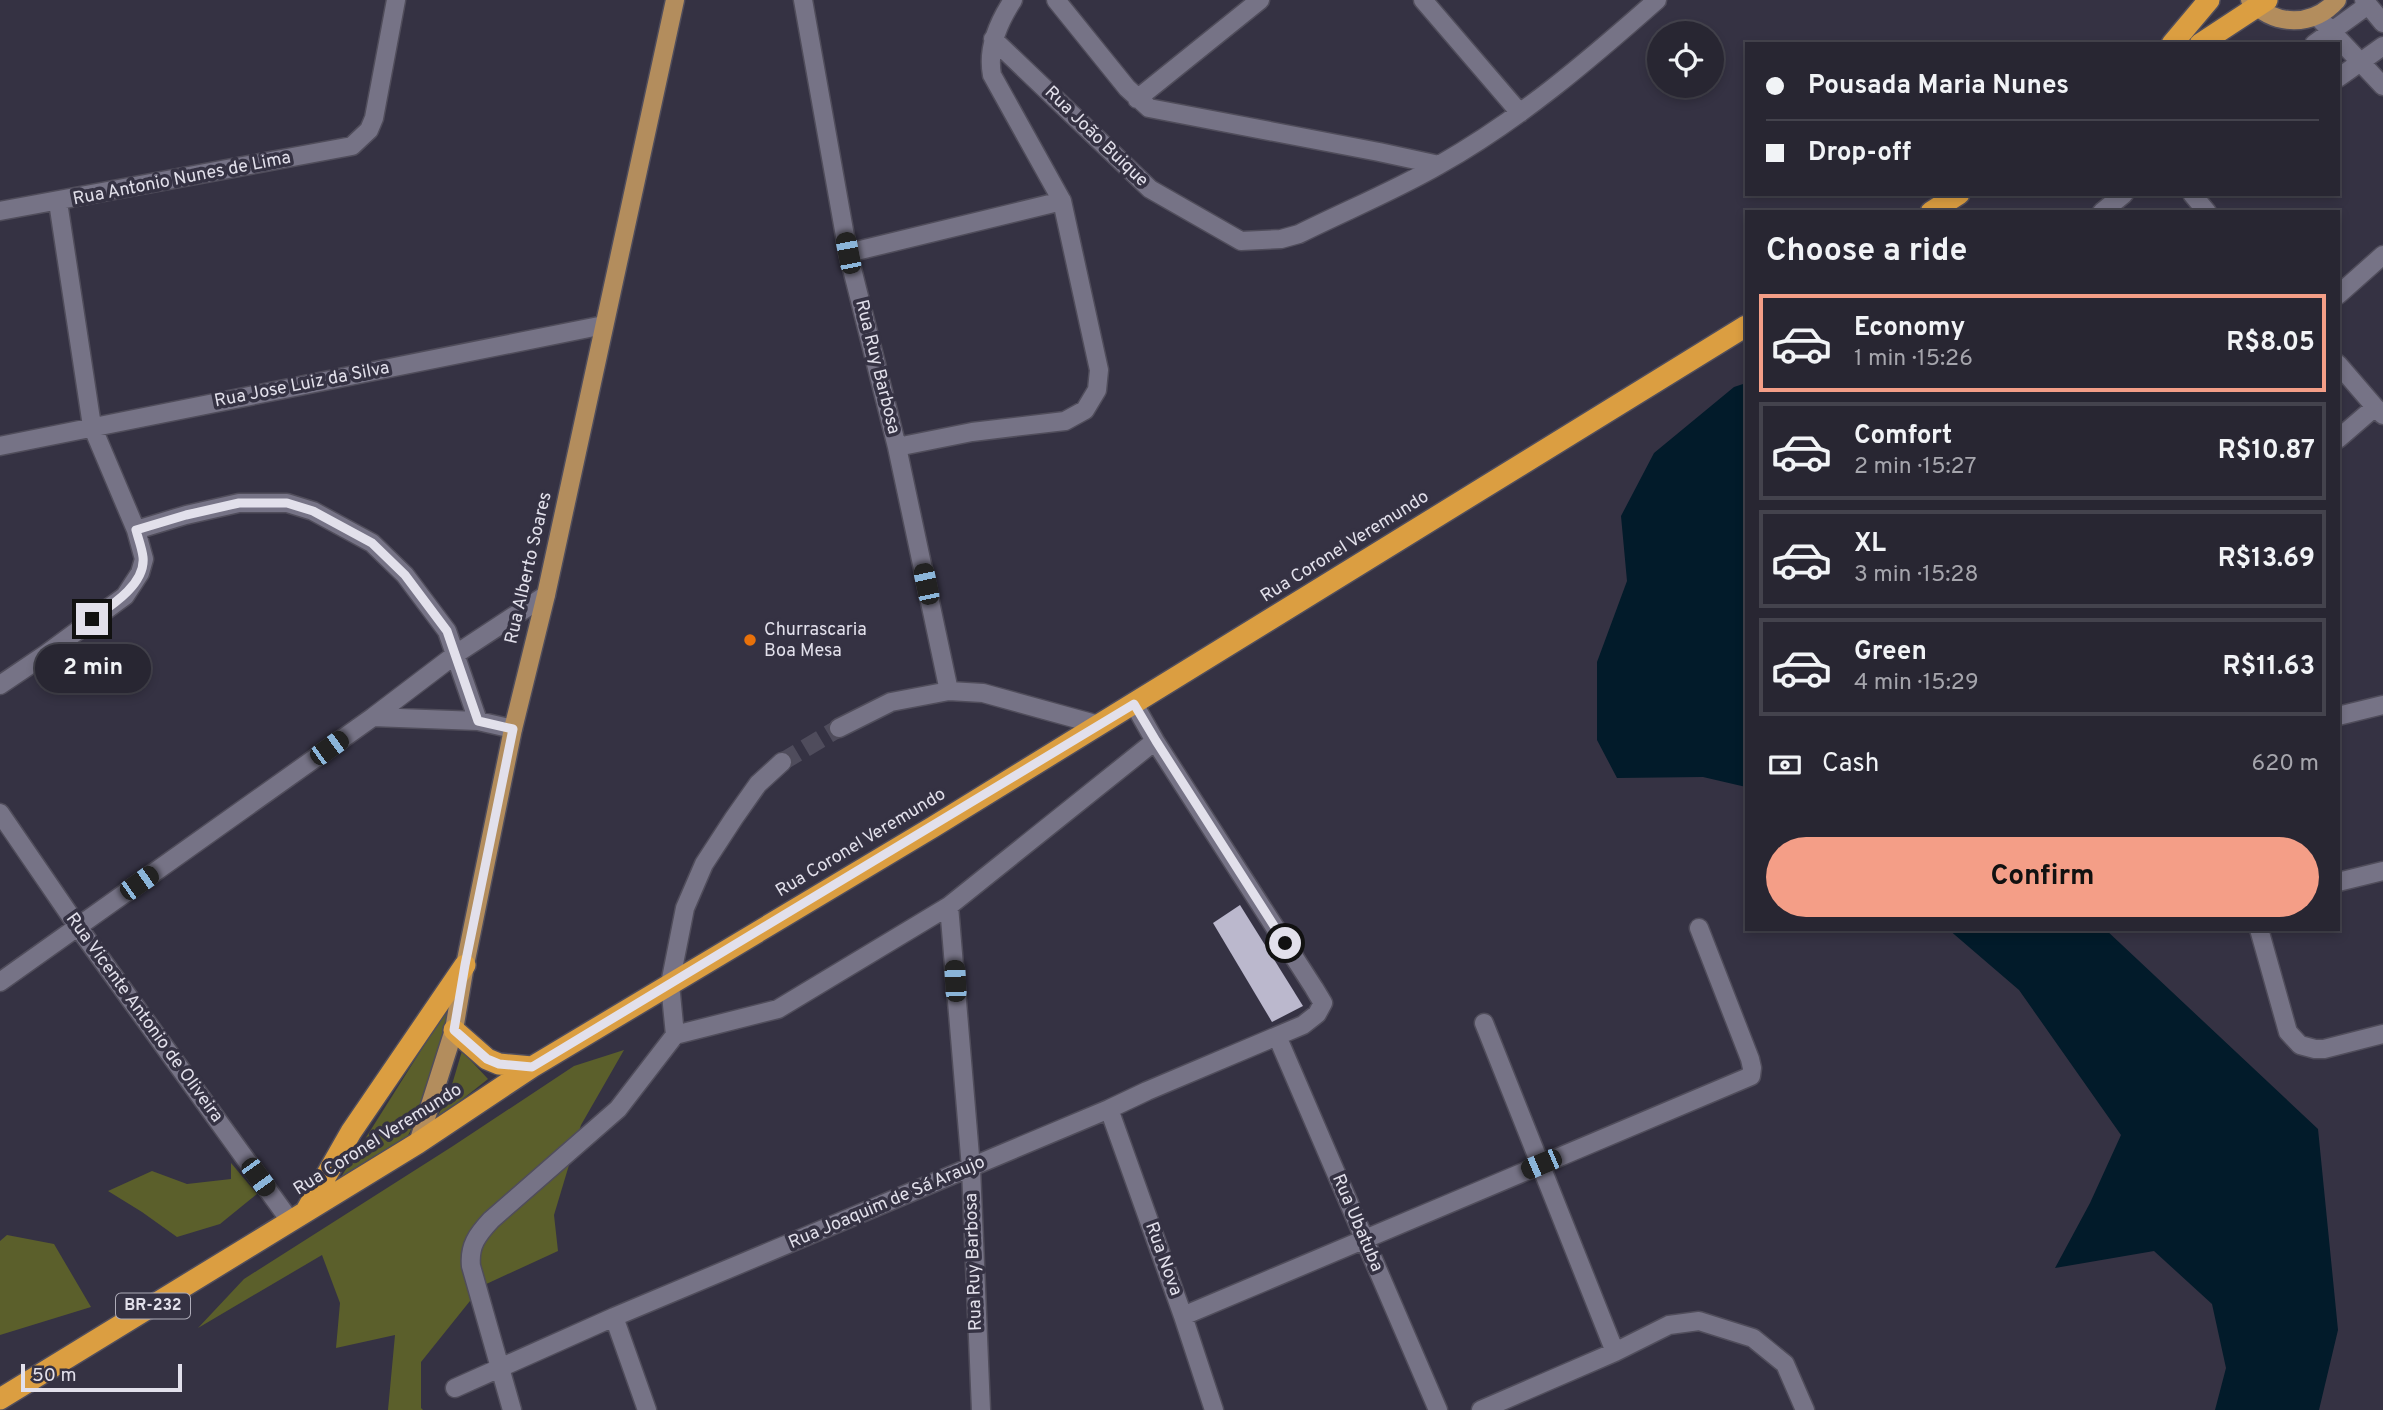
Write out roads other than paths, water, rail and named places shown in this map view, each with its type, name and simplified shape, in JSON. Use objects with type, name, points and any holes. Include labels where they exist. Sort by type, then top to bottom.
[{"type":"highway","points":[[2174,42],[2209,0]]},
{"type":"highway","points":[[2203,42],[2257,2]]},
{"type":"highway","points":[[1934,210],[1956,196]]},
{"type":"highway","name":"Rua Coronel Veremundo","points":[[0,1399],[298,1218],[532,1067],[1134,704],[1745,327]]},
{"type":"highway","points":[[298,1218],[351,1132],[465,965]]},
{"type":"highway","points":[[454,1030],[487,1059],[499,1064],[532,1067]]},
{"type":"main road","name":"Rua Alberto Soares","points":[[418,1143],[454,1030],[513,729],[546,595],[675,0]]},
{"type":"main road","points":[[2257,2],[2269,16],[2285,21],[2302,21],[2317,16],[2337,0]]},
{"type":"street","name":"Rua Antonio Nunes de Lima","points":[[0,211],[352,146],[369,130],[374,118],[396,0]]},
{"type":"street","name":"Rua Ruy Barbosa","points":[[803,0],[848,253],[897,447],[948,691]]},
{"type":"street","points":[[897,447],[972,432],[1065,421],[1085,410],[1097,390],[1099,370],[1062,201],[992,75],[989,59],[993,39],[1013,0]]},
{"type":"street","points":[[1056,0],[1138,99],[1149,108],[1354,146],[1439,165]]},
{"type":"street","points":[[1138,99],[1260,0]]},
{"type":"street","points":[[1423,0],[1520,113]]},
{"type":"street","name":"Rua João Buique","points":[[993,39],[1150,189],[1241,241],[1281,239],[1299,234],[1439,165],[1520,113],[1576,72],[1657,0]]},
{"type":"street","points":[[2317,42],[2366,2],[2383,23]]},
{"type":"street","points":[[2317,16],[2383,86]]},
{"type":"street","points":[[2340,77],[2383,46]]},
{"type":"street","points":[[2104,210],[2122,196]]},
{"type":"street","points":[[2194,196],[2205,210]]},
{"type":"street","points":[[848,253],[1062,201]]},
{"type":"street","points":[[0,685],[125,596],[140,573],[144,559],[136,530],[92,426],[58,202]]},
{"type":"street","points":[[2340,293],[2383,254]]},
{"type":"street","name":"Rua Jose Luiz da Silva","points":[[0,446],[604,325]]},
{"type":"street","points":[[2340,366],[2379,411],[2340,438]]},
{"type":"street","points":[[136,530],[239,503],[287,503],[313,511],[372,543],[405,575],[447,631],[478,721]]},
{"type":"street","points":[[0,982],[373,717],[456,654],[546,595]]},
{"type":"street","points":[[839,728],[891,702],[948,691],[983,693],[1099,725]]},
{"type":"street","points":[[512,1410],[471,1266],[469,1251],[478,1234],[618,1108],[675,1035],[778,1009],[949,905],[1156,741],[1134,704]]},
{"type":"street","points":[[2340,716],[2383,705]]},
{"type":"street","points":[[373,717],[478,721],[513,729]]},
{"type":"street","name":"Rua Joaquim de Sá Araujo","points":[[455,1388],[614,1317],[1109,1110],[1303,1024],[1317,1014],[1322,1003],[1314,988],[1156,741]]},
{"type":"street","points":[[675,1035],[670,984],[685,908],[704,864],[758,783],[782,762]]},
{"type":"street","name":"Rua Vicente Antonio de Oliveira","points":[[0,813],[78,927],[298,1218]]},
{"type":"street","points":[[2340,882],[2383,871]]},
{"type":"street","name":"Rua Ruy Barbosa","points":[[949,905],[971,1168],[981,1410]]},
{"type":"street","points":[[1183,1316],[1751,1076],[1750,1059],[1699,928]]},
{"type":"street","points":[[2260,931],[2288,1032],[2300,1045],[2324,1049],[2383,1034]]},
{"type":"street","points":[[1484,1023],[1615,1352]]},
{"type":"street","name":"Rua Ubatuba","points":[[1277,1036],[1438,1410]]},
{"type":"street","name":"Rua Nova","points":[[1109,1110],[1214,1410]]},
{"type":"street","points":[[614,1317],[647,1410]]},
{"type":"street","points":[[1481,1410],[1615,1352],[1669,1325],[1699,1321],[1753,1338],[1785,1364],[1805,1410]]},
{"type":"water","points":[[1745,383],[1745,787],[1703,777],[1617,778],[1597,740],[1597,662],[1627,581],[1621,516],[1654,453],[1734,387]]},
{"type":"water","points":[[1950,931],[2107,931],[2318,1129],[2338,1330],[2319,1410],[2215,1410],[2226,1368],[2212,1304],[2154,1251],[2055,1268],[2090,1203],[2121,1135],[2019,990]]},
{"type":"tunnel","points":[[782,762],[839,728]]},
{"type":"place","name":"Churrascaria Boa Mesa","points":[[750,640]]}]
